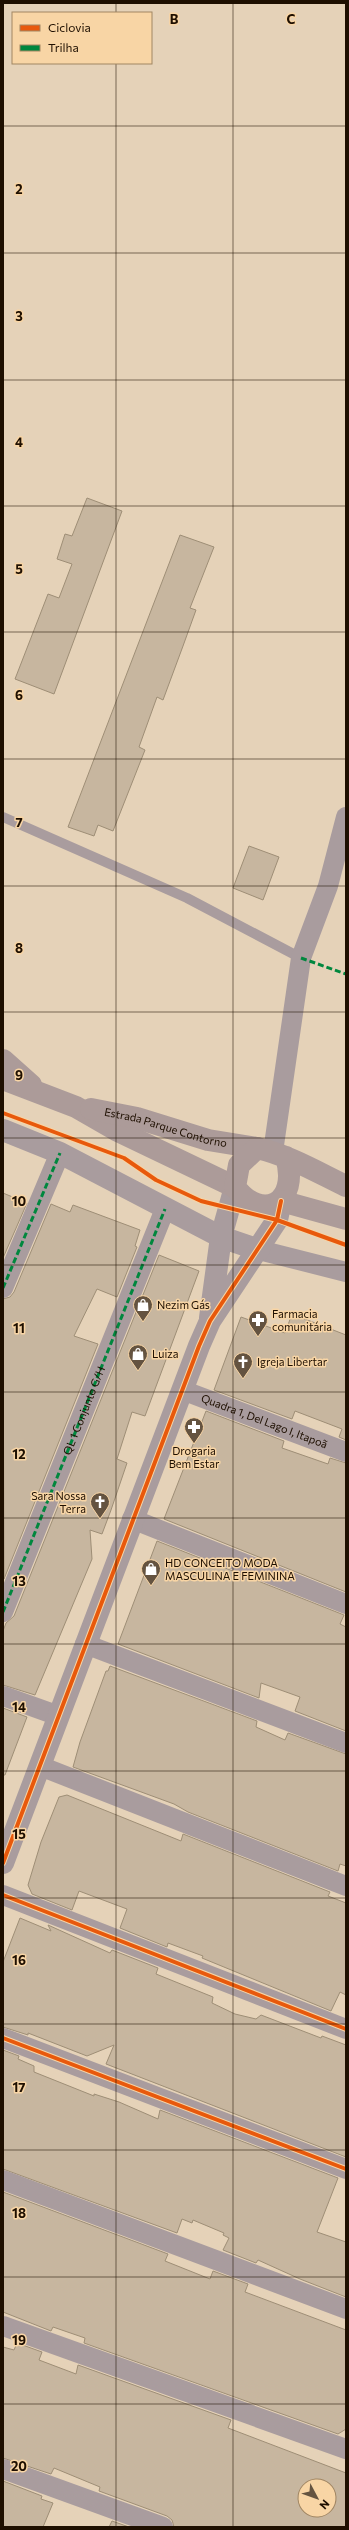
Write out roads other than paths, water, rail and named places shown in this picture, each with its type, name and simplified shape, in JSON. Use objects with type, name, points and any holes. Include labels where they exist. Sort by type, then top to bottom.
[{"type":"main road","points":[[3,1060],[40,1093]]},
{"type":"main road","name":"Estrada Parque Contorno","points":[[3,1079],[76,1107],[116,1130],[235,1187]]},
{"type":"main road","name":"Estrada Parque Contorno","points":[[76,1107],[137,1118],[208,1140],[272,1152],[346,1186]]},
{"type":"main road","points":[[281,1201],[289,1188],[290,1172],[272,1152],[239,1165],[235,1187],[244,1199],[255,1204],[268,1205],[281,1201],[346,1219]]},
{"type":"street","points":[[272,1152],[301,958],[328,886],[346,817]]},
{"type":"street","points":[[3,1130],[60,1153],[164,1209],[221,1237],[259,1250],[346,1272]]},
{"type":"street","points":[[3,1288],[60,1153]]},
{"type":"street","points":[[210,1321],[221,1237],[235,1187]]},
{"type":"street","points":[[3,1863],[132,1520],[210,1321],[259,1250],[277,1220],[281,1201]]},
{"type":"street","name":"QL 1 Conjunto G/H","points":[[3,1612],[164,1209]]},
{"type":"street","name":"Quadra 1, Del Lago I, Itapoã","points":[[182,1390],[346,1452]]},
{"type":"street","points":[[132,1520],[346,1604]]},
{"type":"street","points":[[85,1644],[346,1742]]},
{"type":"street","points":[[3,1696],[59,1716]]},
{"type":"street","points":[[40,1766],[346,1886]]},
{"type":"street","points":[[3,1895],[346,2029]]},
{"type":"street","points":[[3,2038],[346,2169]]},
{"type":"street","points":[[3,2180],[346,2309]]},
{"type":"street","points":[[3,2326],[346,2449]]},
{"type":"street","points":[[3,2469],[163,2527]]},
{"type":"lane","points":[[3,817],[187,898],[301,958]]},
{"type":"place","name":"Nezim Gás","points":[[143,1322]]},
{"type":"place","name":"Farmacia comunitária","points":[[258,1337]]},
{"type":"place","name":"Luiza","points":[[138,1371]]},
{"type":"place","name":"Igreja Libertar","points":[[243,1379]]},
{"type":"place","name":"Drogaria Bem Estar","points":[[194,1444]]},
{"type":"place","name":"Sara Nossa Terra","points":[[100,1519]]},
{"type":"place","name":"HD CONCEITO MODA MASCULINA E FEMININA","points":[[151,1586]]}]
